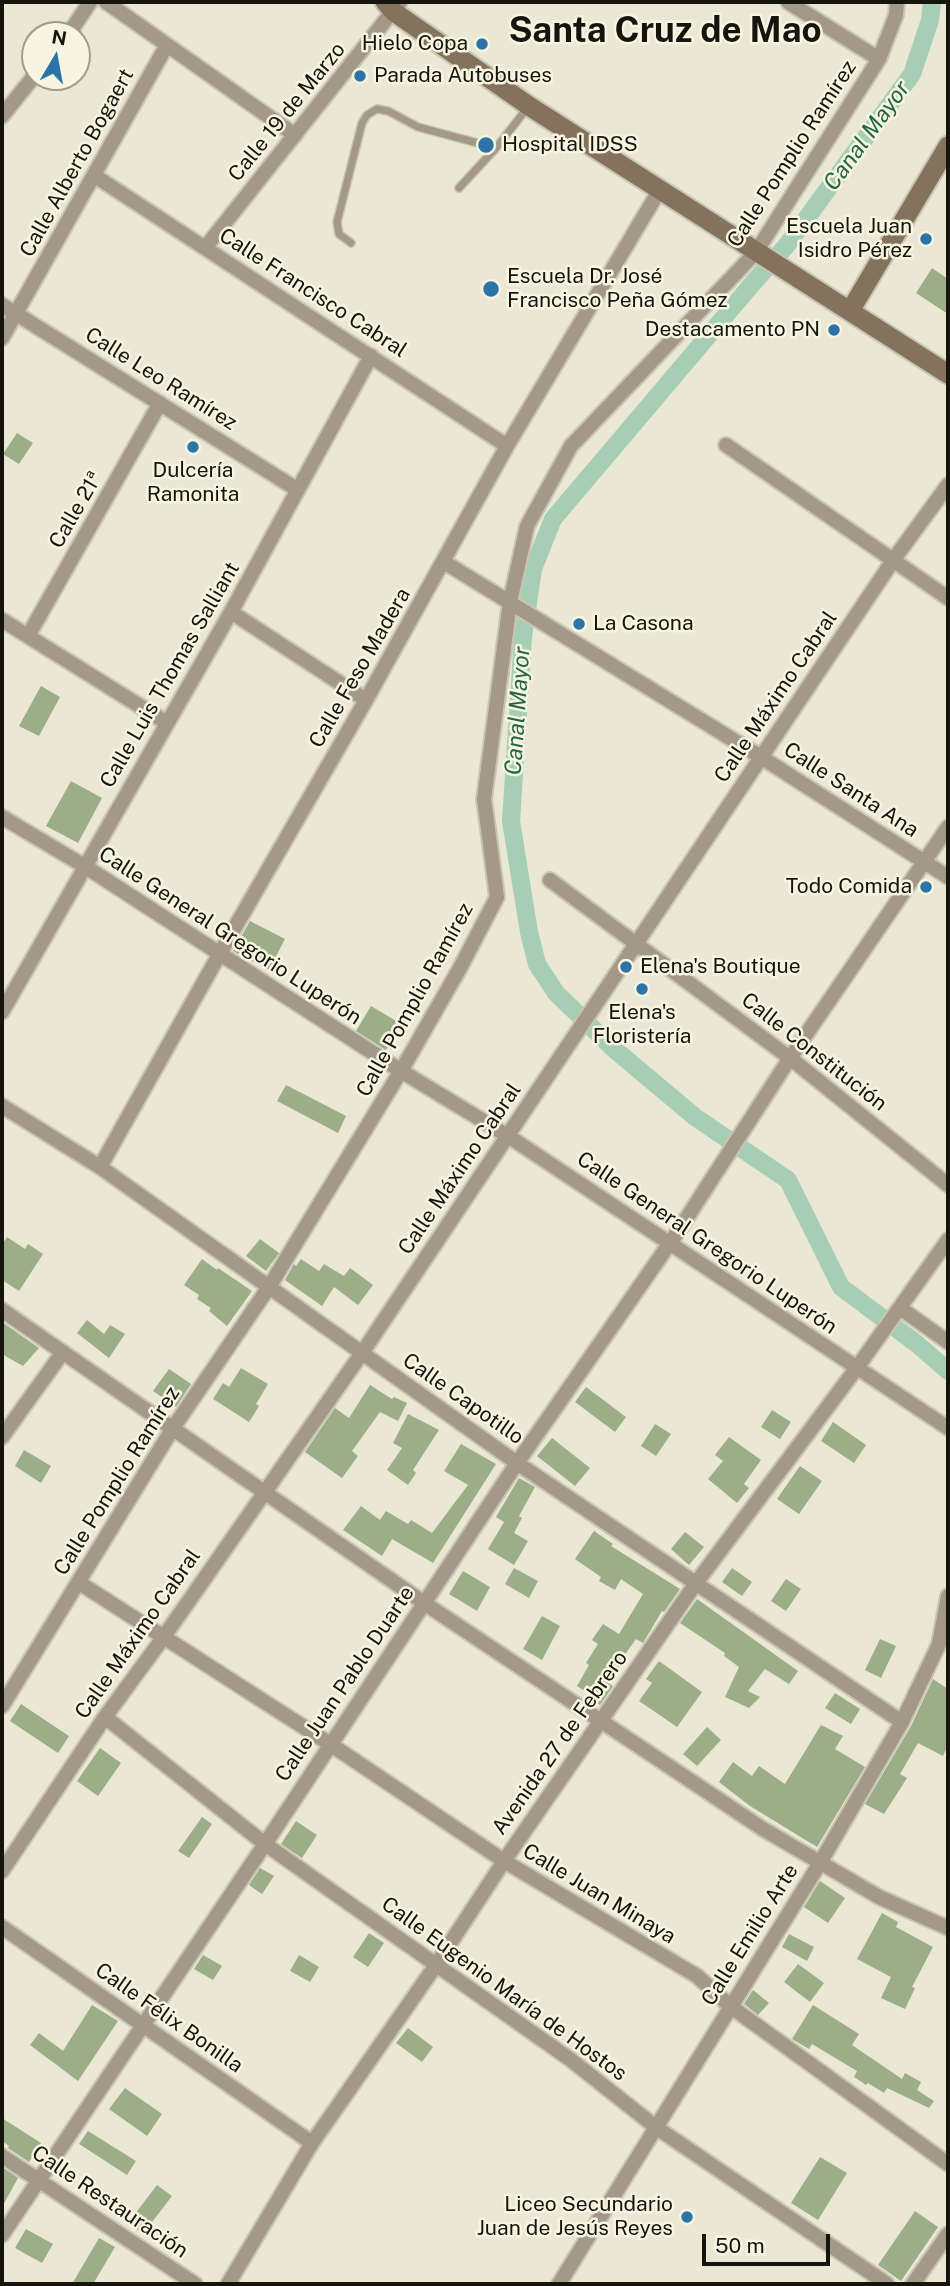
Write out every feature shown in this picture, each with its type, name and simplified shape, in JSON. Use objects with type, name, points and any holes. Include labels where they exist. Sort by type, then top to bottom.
[{"type":"main road","points":[[393,5],[529,106],[948,374]]},
{"type":"main road","points":[[850,311],[948,146]]},
{"type":"street","points":[[77,21],[90,2]]},
{"type":"street","points":[[106,2],[295,135]]},
{"type":"street","points":[[788,2],[879,59]]},
{"type":"street","name":"Calle Pomplio Ramírez","points":[[2,1706],[173,1428],[269,1287],[401,1071],[497,897],[484,799],[527,526],[572,446],[761,255],[879,59],[896,15],[897,2]]},
{"type":"street","name":"Calle 19 de Marzo","points":[[205,248],[393,5]]},
{"type":"street","name":"Calle Alberto Bogaert","points":[[2,338],[167,45]]},
{"type":"street","points":[[2,116],[22,91]]},
{"type":"street","name":"Calle Francisco Cabral","points":[[95,176],[507,446]]},
{"type":"street","name":"Calle Feso Madera","points":[[100,1167],[444,562],[507,446],[659,191]]},
{"type":"street","name":"Calle Leo Ramírez","points":[[2,305],[298,490]]},
{"type":"street","name":"Calle Luis Thomas Salliant","points":[[3,1008],[231,612],[371,356]]},
{"type":"street","name":"Calle 21ª","points":[[28,636],[160,404]]},
{"type":"street","points":[[726,445],[948,598]]},
{"type":"street","name":"Calle Máximo Cabral","points":[[2,1871],[105,1717],[362,1353],[894,559],[948,485]]},
{"type":"street","name":"Calle Santa Ana","points":[[444,562],[761,757],[948,877]]},
{"type":"street","points":[[231,612],[366,700]]},
{"type":"street","points":[[2,621],[167,723]]},
{"type":"street","name":"Calle General Gregorio Luperón","points":[[2,817],[86,867],[219,955],[508,1136],[671,1242],[856,1369]]},
{"type":"street","points":[[790,1058],[948,828]]},
{"type":"street","name":"Calle Constitución","points":[[550,880],[790,1058],[948,1185]]},
{"type":"street","name":"Calle Juan Pablo Duarte","points":[[2,2235],[144,2026],[517,1463],[671,1242],[790,1058]]},
{"type":"street","name":"Calle Capotillo","points":[[2,1106],[100,1167],[517,1463],[902,1722]]},
{"type":"street","name":"Avenida 27 de Febrero","points":[[228,2284],[312,2143],[436,1965],[504,1861],[696,1583],[856,1369],[948,1240]]},
{"type":"street","points":[[2,1310],[424,1603],[763,1829],[879,1897],[948,1928]]},
{"type":"street","points":[[898,1310],[948,1342]]},
{"type":"street","points":[[2,1437],[63,1352]]},
{"type":"street","points":[[856,1369],[948,1428]]},
{"type":"street","name":"Calle Juan Minaya","points":[[78,1582],[330,1744],[504,1861],[697,1976],[730,2006],[948,2164]]},
{"type":"street","name":"Calle Emilio Arte","points":[[559,2284],[820,1863],[902,1722],[944,1643],[948,1596]]},
{"type":"street","name":"Calle Eugenio María de Hostos","points":[[105,1717],[265,1844],[571,2060],[657,2128],[887,2284]]},
{"type":"street","name":"Calle Félix Bonilla","points":[[2,1927],[312,2143]]},
{"type":"street","name":"Calle Restauración","points":[[2,2156],[195,2284]]},
{"type":"street","points":[[913,2284],[948,2234]]},
{"type":"lane","points":[[459,188],[496,148],[529,106]]},
{"type":"lane","points":[[351,243],[339,234],[337,222],[362,123],[367,115],[377,109],[388,111],[418,127],[496,148]]},
{"type":"building","points":[[932,268],[948,279],[948,314],[916,293]]},
{"type":"building","points":[[17,433],[33,443],[19,464],[3,454]]},
{"type":"building","points":[[41,686],[60,697],[39,736],[19,726]]},
{"type":"building","points":[[71,781],[102,798],[78,843],[46,826]]},
{"type":"building","points":[[250,921],[285,939],[269,970],[233,951]]},
{"type":"building","points":[[371,1006],[401,1024],[386,1050],[356,1031]]},
{"type":"building","points":[[286,1085],[346,1116],[338,1133],[277,1101]]},
{"type":"building","points":[[7,1237],[25,1249],[28,1244],[43,1254],[19,1291],[2,1280],[2,1245]]},
{"type":"building","points":[[260,1239],[279,1253],[266,1271],[246,1256]]},
{"type":"building","points":[[202,1259],[252,1291],[227,1326],[209,1311],[211,1308],[197,1299],[199,1295],[184,1285]]},
{"type":"building","points":[[301,1259],[319,1271],[324,1264],[344,1276],[350,1268],[373,1285],[358,1305],[334,1287],[322,1306],[285,1280],[294,1264],[296,1266]]},
{"type":"building","points":[[87,1320],[104,1334],[110,1325],[125,1334],[109,1358],[77,1333]]},
{"type":"building","points":[[2,1322],[39,1348],[23,1366],[2,1354]]},
{"type":"building","points":[[241,1368],[268,1384],[249,1422],[213,1399],[223,1383],[229,1387]]},
{"type":"building","points":[[169,1369],[191,1384],[176,1407],[153,1391]]},
{"type":"building","points":[[370,1385],[392,1399],[394,1397],[407,1403],[398,1421],[380,1412],[352,1451],[358,1456],[342,1478],[305,1452],[335,1408],[349,1418]]},
{"type":"building","points":[[586,1387],[626,1417],[615,1432],[575,1402]]},
{"type":"building","points":[[772,1410],[791,1422],[780,1439],[761,1427]]},
{"type":"building","points":[[408,1414],[439,1430],[413,1470],[416,1473],[408,1485],[387,1470],[402,1448],[393,1443]]},
{"type":"building","points":[[833,1422],[866,1445],[854,1463],[821,1441]]},
{"type":"building","points":[[655,1424],[671,1434],[656,1456],[641,1446]]},
{"type":"building","points":[[729,1437],[761,1460],[744,1484],[749,1488],[737,1503],[708,1479],[723,1461],[715,1455]]},
{"type":"building","points":[[552,1438],[590,1468],[575,1486],[537,1456]]},
{"type":"building","points":[[461,1444],[496,1464],[433,1563],[392,1539],[382,1556],[343,1530],[361,1506],[380,1520],[386,1511],[408,1524],[411,1520],[432,1533],[468,1485],[444,1471]]},
{"type":"building","points":[[24,1450],[51,1466],[41,1483],[15,1466]]},
{"type":"building","points":[[800,1466],[822,1481],[799,1514],[777,1499]]},
{"type":"building","points":[[519,1478],[535,1487],[519,1516],[522,1518],[514,1533],[528,1541],[514,1565],[488,1549],[504,1522],[496,1517]]},
{"type":"building","points":[[594,1531],[613,1544],[611,1546],[680,1589],[664,1612],[662,1611],[643,1643],[636,1639],[618,1664],[620,1665],[608,1683],[613,1686],[600,1705],[587,1697],[589,1694],[577,1686],[589,1665],[586,1663],[598,1644],[592,1640],[603,1624],[619,1634],[643,1594],[621,1579],[615,1590],[599,1581],[601,1577],[575,1559]]},
{"type":"building","points":[[685,1532],[704,1547],[689,1565],[671,1549]]},
{"type":"building","points":[[514,1568],[538,1581],[529,1598],[505,1584]]},
{"type":"building","points":[[732,1568],[752,1582],[742,1596],[722,1582]]},
{"type":"building","points":[[463,1571],[490,1587],[477,1611],[449,1594]]},
{"type":"building","points":[[786,1579],[801,1589],[786,1611],[771,1601]]},
{"type":"building","points":[[697,1599],[798,1671],[789,1684],[765,1669],[748,1691],[760,1697],[749,1708],[725,1697],[739,1667],[724,1656],[725,1653],[680,1623]]},
{"type":"building","points":[[542,1616],[560,1626],[542,1660],[523,1649]]},
{"type":"building","points":[[880,1639],[896,1646],[881,1678],[865,1670]]},
{"type":"building","points":[[659,1661],[702,1692],[677,1727],[639,1701],[652,1683],[646,1679]]},
{"type":"building","points":[[933,1679],[948,1689],[948,1745],[943,1756],[918,1743],[900,1774],[907,1778],[884,1814],[865,1804],[911,1726]]},
{"type":"building","points":[[835,1693],[860,1709],[851,1724],[825,1708]]},
{"type":"building","points":[[21,1704],[69,1736],[58,1753],[10,1721]]},
{"type":"building","points":[[821,1725],[843,1736],[835,1749],[865,1767],[817,1847],[750,1806],[719,1782],[733,1762],[752,1776],[759,1766],[785,1784]]},
{"type":"building","points":[[707,1727],[721,1740],[697,1766],[683,1754]]},
{"type":"building","points":[[100,1748],[121,1763],[98,1796],[77,1781]]},
{"type":"building","points":[[202,1817],[212,1824],[189,1858],[178,1851]]},
{"type":"building","points":[[296,1821],[317,1835],[302,1858],[281,1844]]},
{"type":"building","points":[[260,1868],[274,1876],[262,1894],[249,1885]]},
{"type":"building","points":[[820,1881],[845,1898],[828,1923],[804,1907]]},
{"type":"building","points":[[882,1913],[898,1922],[896,1927],[933,1947],[912,1987],[915,1988],[905,2009],[881,1998],[891,1977],[857,1959]]},
{"type":"building","points":[[369,1933],[384,1943],[368,1967],[353,1957]]},
{"type":"building","points":[[789,1934],[814,1947],[807,1961],[782,1947]]},
{"type":"building","points":[[203,1955],[222,1966],[213,1980],[194,1969]]},
{"type":"building","points":[[299,1955],[319,1967],[310,1982],[290,1971]]},
{"type":"building","points":[[798,1964],[824,1983],[810,2002],[784,1982]]},
{"type":"building","points":[[753,1990],[769,2003],[758,2015],[744,2004]]},
{"type":"building","points":[[92,2005],[118,2021],[78,2081],[30,2045],[39,2033],[63,2051]]},
{"type":"building","points":[[813,2005],[859,2034],[852,2045],[902,2079],[905,2073],[921,2082],[917,2090],[934,2101],[929,2108],[887,2088],[884,2093],[868,2083],[866,2085],[854,2077],[857,2071],[812,2044],[809,2049],[792,2039]]},
{"type":"building","points":[[408,2028],[433,2047],[422,2062],[396,2043]]},
{"type":"building","points":[[125,2088],[162,2114],[147,2136],[109,2109]]},
{"type":"building","points":[[2,2118],[41,2143],[29,2162],[2,2141]]},
{"type":"building","points":[[88,2131],[136,2161],[127,2175],[79,2144]]},
{"type":"building","points":[[820,2157],[847,2173],[818,2220],[791,2203]]},
{"type":"building","points":[[2,2167],[18,2178],[2,2207]]},
{"type":"building","points":[[157,2185],[172,2196],[143,2234],[128,2223]]},
{"type":"building","points":[[915,2211],[938,2227],[901,2281],[878,2265]]},
{"type":"building","points":[[26,2229],[53,2244],[42,2263],[15,2248]]},
{"type":"building","points":[[99,2238],[115,2247],[93,2284],[72,2284]]},
{"type":"waterway","name":"Canal Mayor","points":[[932,2],[930,20],[912,74],[787,245],[553,519],[533,569],[523,637],[511,821],[529,932],[537,964],[556,993],[614,1049],[695,1117],[788,1180],[841,1287],[948,1371]]},
{"type":"place","name":"Hielo Copa","points":[[482,44]]},
{"type":"place","name":"Parada Autobuses","points":[[360,76]]},
{"type":"place","name":"Hospital IDSS","points":[[486,145]]},
{"type":"place","name":"Escuela Juan Isidro Pérez","points":[[926,239]]},
{"type":"place","name":"Escuela Dr. José Francisco Peña Gómez","points":[[491,289]]},
{"type":"place","name":"Destacamento PN","points":[[834,330]]},
{"type":"place","name":"Dulcería Ramonita","points":[[193,447]]},
{"type":"place","name":"La Casona","points":[[579,624]]},
{"type":"place","name":"Todo Comida","points":[[926,887]]},
{"type":"place","name":"Elena's Boutique","points":[[626,967]]},
{"type":"place","name":"Elena's Floristería","points":[[642,989]]},
{"type":"place","name":"Liceo Secundario Juan de Jesús Reyes","points":[[687,2217]]},
{"type":"district","name":"Santa Cruz de Mao","points":[[665,31]]}]
